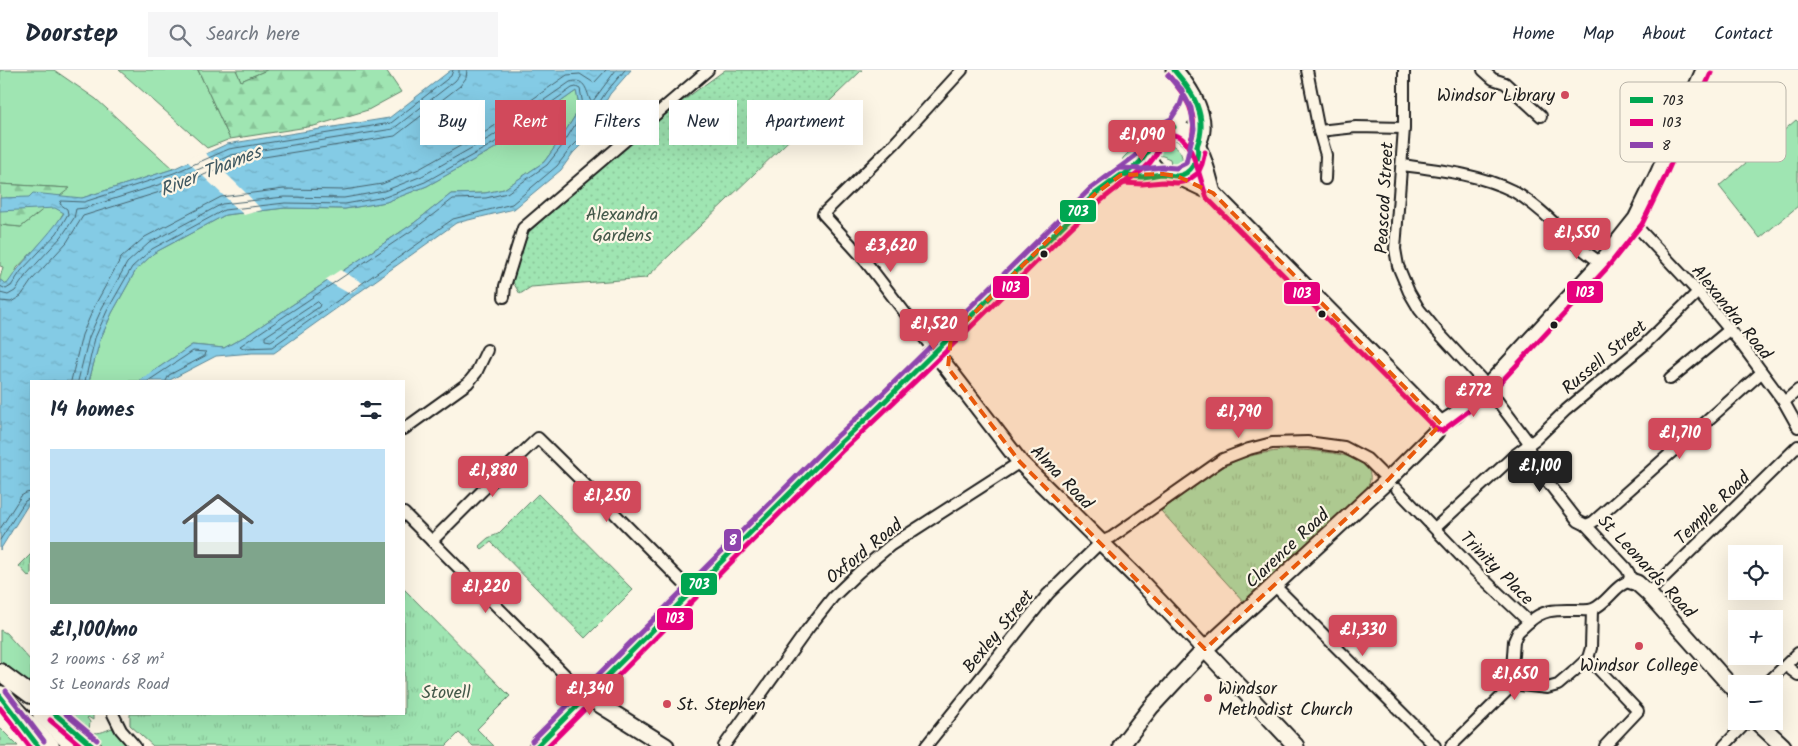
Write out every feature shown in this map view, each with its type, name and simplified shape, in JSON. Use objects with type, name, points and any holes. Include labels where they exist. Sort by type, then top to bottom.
[{"type":"main road","points":[[2,675],[30,694]]},
{"type":"main road","points":[[2,675],[30,703]]},
{"type":"main road","points":[[0,695],[38,746]]},
{"type":"main road","points":[[0,695],[51,746]]},
{"type":"main road","points":[[42,715],[73,746]]},
{"type":"main road","points":[[56,715],[92,746]]},
{"type":"street","points":[[504,297],[505,286],[523,228],[708,70]]},
{"type":"street","name":"Alma Road","points":[[962,70],[894,144],[823,214],[863,258],[1020,462],[1205,649],[1296,746]]},
{"type":"street","points":[[1121,175],[1142,177],[1170,175],[1191,169],[1195,162],[1202,130],[1198,106],[1189,88],[1174,70]]},
{"type":"street","points":[[1307,70],[1318,131],[1326,155],[1325,179]]},
{"type":"street","name":"Peascod Street","points":[[1404,70],[1404,128],[1395,249],[1398,266],[1409,292],[1419,309],[1486,387]]},
{"type":"street","points":[[1483,70],[1493,79],[1505,83],[1541,116]]},
{"type":"street","name":"Clarence Road","points":[[1699,82],[1704,70]]},
{"type":"street","points":[[1174,127],[1182,117],[1191,94]]},
{"type":"street","points":[[536,746],[836,447],[1096,194],[1139,163],[1148,152],[1153,138],[1158,132],[1174,127],[1189,133],[1198,148],[1213,193]]},
{"type":"street","points":[[1318,131],[1356,127],[1404,128]]},
{"type":"street","points":[[1148,152],[1152,165],[1170,175],[1213,193],[1441,424]]},
{"type":"street","name":"Clarence Road","points":[[1121,746],[1151,707],[1205,649],[1274,586],[1393,484],[1441,424],[1455,415],[1486,387],[1534,337],[1601,263],[1632,224],[1663,162]]},
{"type":"street","points":[[1402,165],[1467,176],[1495,183],[1514,192],[1531,203],[1568,237],[1601,263]]},
{"type":"street","name":"Alexandra Road","points":[[1632,224],[1640,230],[1698,292],[1739,341],[1784,402],[1798,427]]},
{"type":"street","name":"Russell Street","points":[[1435,528],[1608,374],[1644,345],[1698,292]]},
{"type":"street","points":[[1670,379],[1729,330]]},
{"type":"street","points":[[921,365],[951,371],[950,336]]},
{"type":"street","points":[[405,428],[468,382],[476,373],[487,350]]},
{"type":"street","points":[[1586,525],[1593,522],[1761,373]]},
{"type":"street","name":"St Leonards Road","points":[[1486,387],[1527,440],[1532,460],[1536,467],[1574,517],[1586,525],[1626,568],[1631,581],[1637,583],[1648,593],[1728,683]]},
{"type":"street","points":[[1784,402],[1798,390]]},
{"type":"street","points":[[432,541],[538,438],[691,591]]},
{"type":"street","name":"Trinity Place","points":[[1101,542],[1112,537],[1223,459],[1263,445],[1308,442],[1344,446],[1367,460],[1393,484],[1472,569],[1529,622],[1540,613],[1551,610],[1592,610]]},
{"type":"street","name":"Temple Road","points":[[1648,593],[1798,446]]},
{"type":"street","name":"Oxford Road","points":[[724,746],[807,630],[833,597],[859,572],[891,545],[1020,462]]},
{"type":"street","points":[[405,514],[586,696],[666,746]]},
{"type":"street","name":"Bexley Street","points":[[926,746],[1048,594],[1101,542]]},
{"type":"street","points":[[1511,684],[1547,688],[1558,685],[1588,658],[1591,648],[1592,610],[1623,584],[1631,581]]},
{"type":"street","points":[[1274,586],[1435,746]]},
{"type":"street","points":[[1451,746],[1508,690],[1511,684],[1514,641],[1518,632],[1529,622]]},
{"type":"street","points":[[1776,675],[1798,653]]},
{"type":"street","points":[[1588,658],[1638,711],[1605,746]]},
{"type":"street","points":[[1786,666],[1798,675]]},
{"type":"street","points":[[114,715],[121,730],[135,746]]},
{"type":"street","points":[[1724,746],[1739,730]]},
{"type":"street","points":[[1766,730],[1783,746]]},
{"type":"highlighted area","points":[[1163,174],[1177,176],[1213,193],[1441,424],[1388,480],[1205,649],[1020,462],[948,368],[951,336],[1095,194],[1121,175]]},
{"type":"green space","points":[[0,70],[54,70],[96,99],[173,169],[76,200],[67,207],[53,230],[17,268],[0,309],[0,278],[3,267],[0,266],[0,225],[21,227],[69,188],[0,184]]},
{"type":"green space","points":[[119,70],[198,70],[230,139],[207,148]]},
{"type":"green space","points":[[198,70],[236,70],[241,81],[267,70],[386,70],[401,92],[368,110],[314,126],[230,139]]},
{"type":"green space","points":[[236,70],[267,70],[241,81]]},
{"type":"green space","name":"Alexandra Gardens","points":[[725,70],[862,70],[831,100],[747,100],[747,145],[784,145],[646,278],[531,287],[520,294],[511,279],[529,232],[627,145],[659,145],[659,118],[669,111],[669,145],[737,145],[737,100],[684,100]]},
{"type":"green space","points":[[576,91],[578,100],[576,100],[576,114],[566,130],[566,100],[563,100]]},
{"type":"green space","points":[[1796,120],[1798,122],[1798,206],[1760,238],[1719,186],[1747,162],[1786,162],[1786,129]]},
{"type":"green space","points":[[1173,133],[1188,143],[1192,153],[1189,156],[1181,144],[1167,136]]},
{"type":"green space","points":[[1170,144],[1181,154],[1183,164],[1180,167],[1172,168],[1170,159],[1156,155],[1158,145]]},
{"type":"green space","points":[[500,145],[557,145],[544,162],[504,189],[485,193],[451,194],[414,223],[249,334],[224,348],[192,345],[140,380],[89,380],[100,340],[112,313],[136,270],[154,253],[225,215],[285,208],[345,209],[386,202],[427,186]]},
{"type":"green space","points":[[1133,148],[1137,158],[1121,167],[1123,158]]},
{"type":"green space","points":[[0,184],[70,188],[21,227],[0,225]]},
{"type":"green space","points":[[1286,450],[1307,450],[1350,457],[1369,470],[1370,481],[1365,490],[1245,603],[1161,511],[1207,477],[1226,466],[1254,455]]},
{"type":"green space","points":[[538,494],[633,590],[585,638],[491,542],[482,549],[479,546],[488,538],[498,534]]},
{"type":"green space","points":[[30,555],[29,577],[19,566]]},
{"type":"green space","name":"Stovell","points":[[405,590],[510,696],[477,729],[494,746],[473,746],[459,733],[446,746],[153,746],[130,725],[130,715],[405,715]]},
{"type":"green space","points":[[0,630],[6,633],[30,660],[30,689],[0,661]]},
{"type":"green space","points":[[62,715],[93,715],[93,720],[87,718],[90,722],[89,730],[98,733],[112,728],[128,746],[100,746]]},
{"type":"green space","points":[[0,728],[18,746],[0,746]]},
{"type":"water","name":"River Thames","points":[[451,70],[631,70],[607,100],[578,100],[576,91],[563,100],[495,100],[495,145],[500,145],[427,186],[386,202],[345,209],[285,208],[225,215],[154,253],[136,270],[112,313],[100,340],[89,380],[30,380],[30,502],[0,550],[0,280],[7,284],[64,213],[55,208],[0,211],[0,198],[29,197],[33,193],[82,198],[173,169],[227,144],[389,118]]},
{"type":"water","points":[[576,114],[576,145],[581,145],[561,170],[514,209],[456,223],[274,353],[216,356],[170,380],[140,380],[192,345],[224,348],[249,334],[414,223],[451,194],[485,193],[504,189],[544,162],[557,145],[566,145],[566,130]]},
{"type":"pier","points":[[204,152],[262,210],[244,215],[186,160]]},
{"type":"pier","points":[[340,270],[363,283],[350,294],[325,280]]},
{"type":"transit line","name":"703","points":[[1174,70],[1193,96],[1197,105],[1201,125],[1197,146]]},
{"type":"transit line","name":"103","points":[[1707,82],[1711,73]]},
{"type":"transit line","name":"103","points":[[1168,75],[1190,106],[1194,124],[1190,143]]},
{"type":"transit line","name":"8","points":[[532,741],[831,442],[1090,189],[1119,168],[1176,168],[1186,163],[1194,129],[1191,108],[1182,92],[1168,75]]},
{"type":"transit line","name":"8","points":[[1104,179],[1135,156],[1155,127],[1171,119],[1180,105],[1183,96],[1182,90],[1175,82]]},
{"type":"transit line","name":"703","points":[[1108,185],[1140,162],[1156,137],[1174,127]]},
{"type":"transit line","name":"103","points":[[548,746],[841,452],[1068,231],[1109,194],[1149,164],[1157,153],[1162,139],[1165,137],[1173,135],[1180,137],[1186,143],[1195,160],[1207,198],[1436,429],[1442,431],[1486,398],[1607,268],[1642,224],[1672,162]]},
{"type":"transit line","name":"703","points":[[537,746],[836,447],[1095,194],[1121,175],[1133,177],[1161,174],[1182,175],[1196,161],[1197,146]]},
{"type":"transit line","name":"103","points":[[1117,188],[1123,183],[1177,183],[1187,181],[1198,173],[1205,152]]},
{"type":"transit line","name":"8","points":[[6,691],[44,741]]},
{"type":"transit line","name":"703","points":[[0,696],[38,746]]},
{"type":"transit line","name":"103","points":[[0,708],[29,746]]},
{"type":"transit line","name":"703","points":[[56,715],[92,746]]},
{"type":"transit line","name":"8","points":[[67,715],[97,740]]},
{"type":"transit line","name":"103","points":[[50,720],[81,746]]},
{"type":"place","name":"Windsor Library","points":[[1565,95]]},
{"type":"place","name":"Windsor College","points":[[1639,646]]},
{"type":"place","name":"Windsor Methodist Church","points":[[1208,698]]},
{"type":"place","name":"St. Stephen","points":[[667,704]]}]
